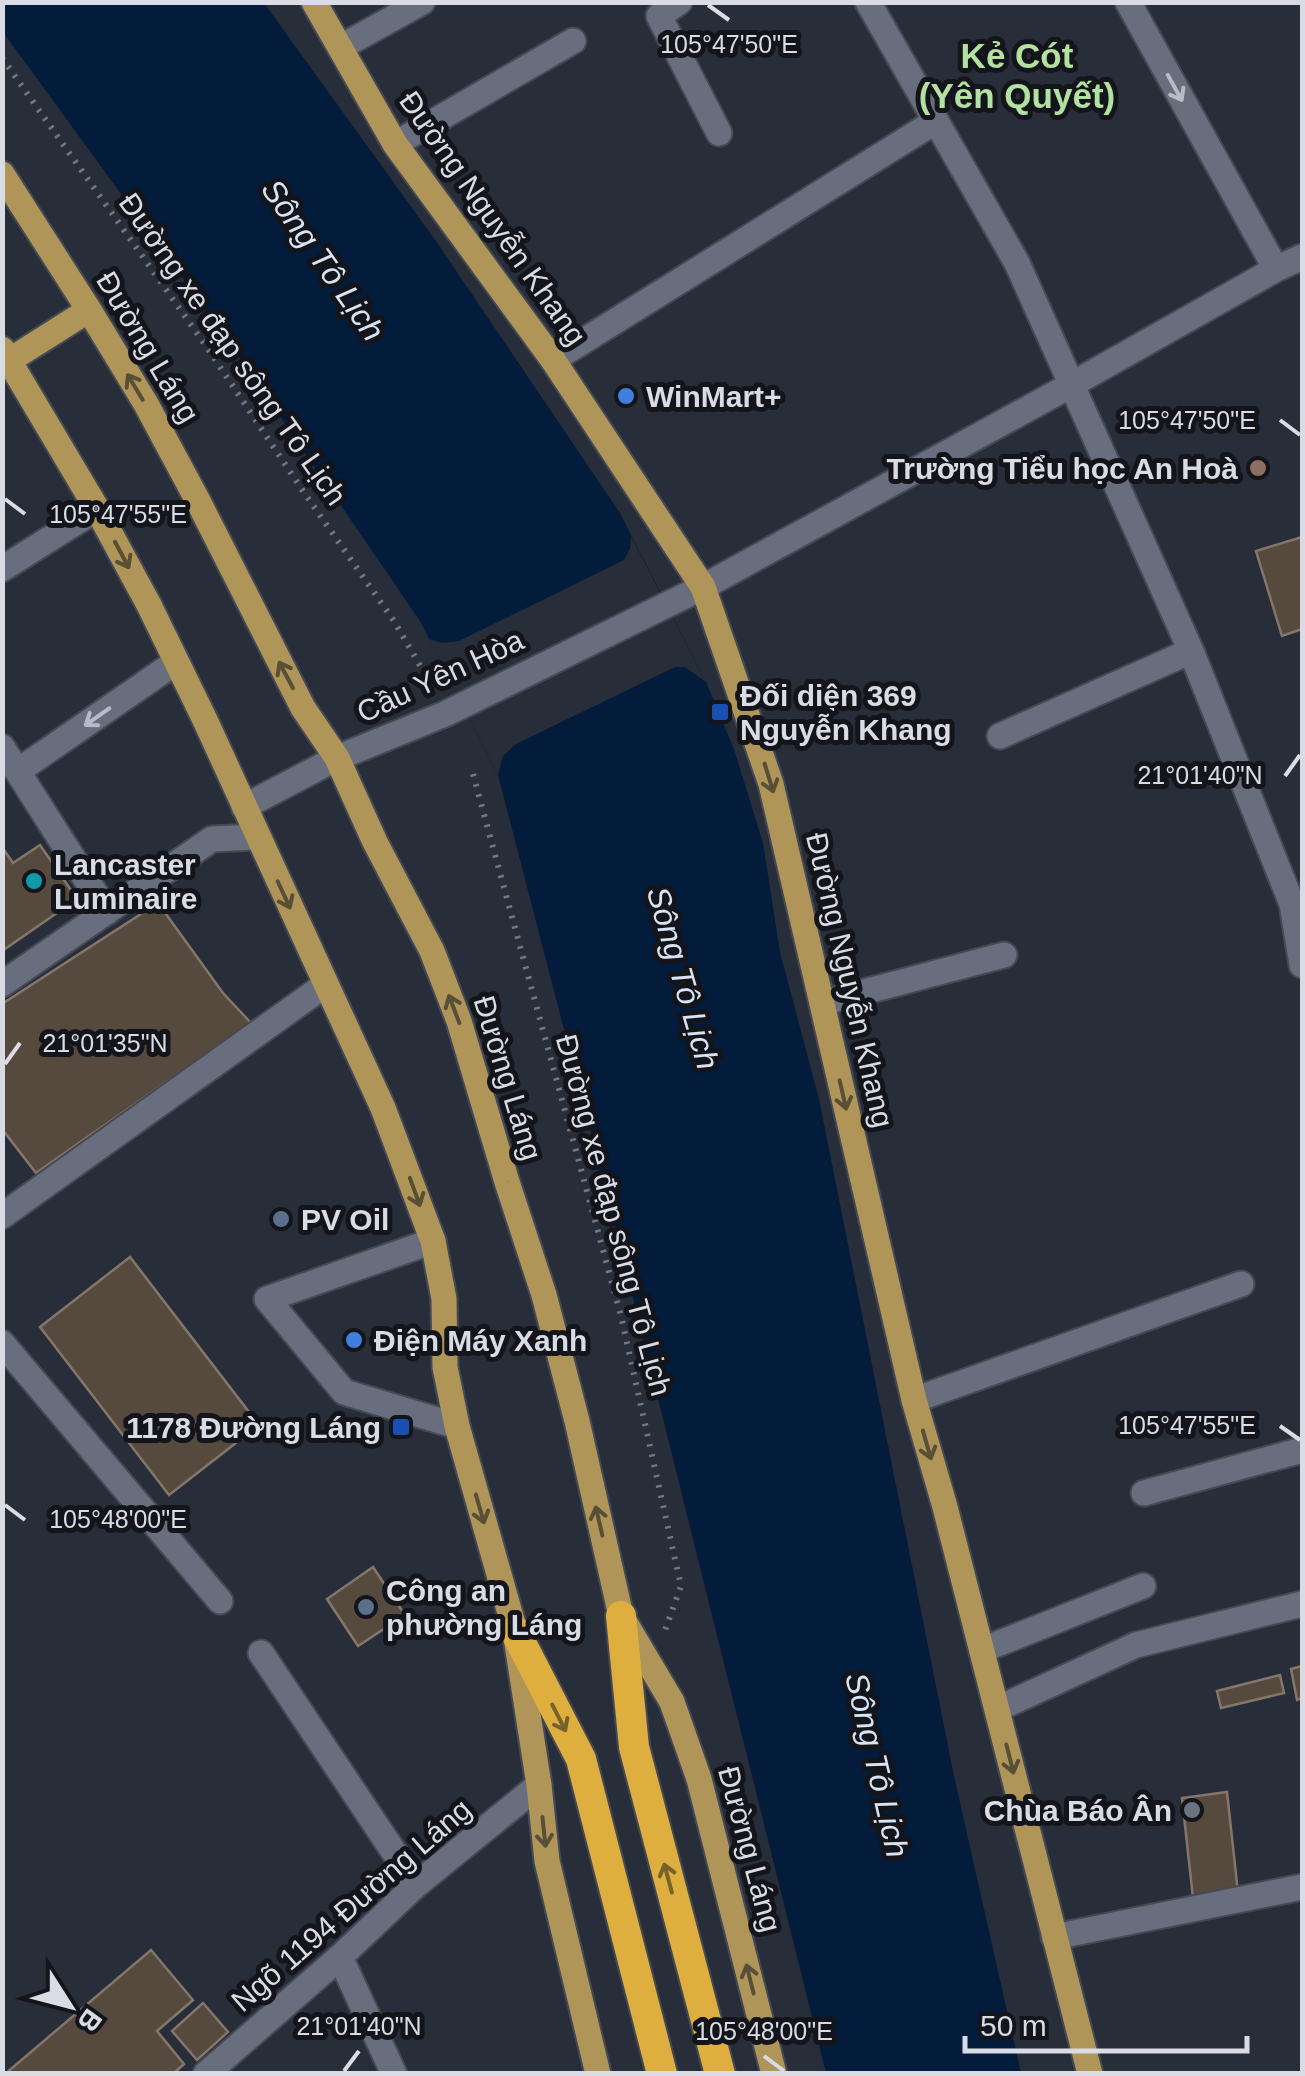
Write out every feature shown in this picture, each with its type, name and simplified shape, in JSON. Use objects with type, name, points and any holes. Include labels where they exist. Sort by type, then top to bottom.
[{"type":"highway","points":[[621,1616],[634,1747],[720,2074]]},
{"type":"highway","points":[[515,1631],[581,1760],[662,2074]]},
{"type":"main road","name":"Đường Nguyễn Khang","points":[[314,2],[395,144],[553,360],[703,587],[771,784],[914,1400],[998,1709],[1090,2074]]},
{"type":"main road","name":"Đường Láng","points":[[2,174],[146,404],[304,708],[337,758],[432,951],[459,1021],[544,1296],[621,1616],[672,1702],[699,1780],[774,2074]]},
{"type":"main road","points":[[89,310],[6,355],[97,509],[176,662],[383,1108],[433,1241],[444,1300],[445,1367],[457,1426],[515,1631],[547,1861],[598,2074]]},
{"type":"street","points":[[341,47],[422,2]]},
{"type":"street","points":[[679,2],[660,16],[719,133]]},
{"type":"street","points":[[868,2],[1017,263],[1191,651],[1298,902],[1302,965]]},
{"type":"street","points":[[1128,2],[1276,269]]},
{"type":"street","points":[[395,144],[573,41]]},
{"type":"street","points":[[553,360],[936,121]]},
{"type":"street","name":"Cầu Yên Hòa","points":[[244,806],[337,758],[462,705],[703,587],[1302,256]]},
{"type":"street","points":[[2,569],[97,509]]},
{"type":"street","points":[[1000,736],[1191,651]]},
{"type":"street","points":[[18,772],[176,662]]},
{"type":"street","points":[[2,747],[107,912]]},
{"type":"street","points":[[2,984],[212,840],[258,836]]},
{"type":"street","points":[[822,1003],[1004,954]]},
{"type":"street","points":[[2,1216],[326,985]]},
{"type":"street","points":[[433,1241],[267,1299],[344,1392],[457,1426]]},
{"type":"street","points":[[914,1400],[1241,1284]]},
{"type":"street","points":[[2,1343],[220,1602]]},
{"type":"street","points":[[1144,1492],[1302,1450]]},
{"type":"street","points":[[982,1650],[1143,1586]]},
{"type":"street","points":[[998,1709],[1136,1644],[1302,1604]]},
{"type":"street","points":[[261,1654],[416,1885]]},
{"type":"street","name":"Ngõ 1194 Đường Láng","points":[[206,2074],[416,1885],[539,1786]]},
{"type":"street","points":[[1054,1937],[1302,1887]]},
{"type":"street","points":[[340,1957],[394,2074]]},
{"type":"path","name":"Đường xe đạp sông Tô Lịch","points":[[2,58],[206,346],[422,669]]},
{"type":"path","name":"Đường xe đạp sông Tô Lịch","points":[[473,774],[621,1316],[681,1586],[651,1667]]},
{"type":"water","name":"Sông Tô Lịch","points":[[2,3],[264,3],[438,244],[620,513],[706,682],[734,749],[763,843],[780,952],[819,1099],[954,1776],[1021,2073],[826,2073],[498,775],[420,621],[234,349],[3,32]]},
{"type":"pier","points":[[631,536],[706,682],[685,667],[675,667],[516,744],[503,756],[498,775],[429,639],[442,643],[459,641],[624,560]]},
{"type":"building","points":[[1302,537],[1302,629],[1282,636],[1256,551]]},
{"type":"building","name":"Lancaster Luminaire","points":[[40,845],[77,899],[2,951],[2,847],[13,863]]},
{"type":"building","points":[[158,903],[223,993],[251,1023],[36,1173],[2,1129],[2,1004]]},
{"type":"building","points":[[130,1257],[259,1425],[169,1495],[40,1327]]},
{"type":"building","name":"Công an phường Láng","points":[[373,1567],[405,1615],[358,1646],[327,1599]]},
{"type":"building","points":[[1302,1666],[1302,1698],[1297,1700],[1291,1669]]},
{"type":"building","points":[[1280,1675],[1284,1693],[1221,1708],[1217,1691]]},
{"type":"building","points":[[1227,1792],[1238,1893],[1193,1898],[1182,1798]]},
{"type":"building","points":[[151,1950],[193,2000],[157,2031],[184,2064],[173,2074],[5,2074]]},
{"type":"building","points":[[203,2003],[228,2032],[197,2060],[172,2031]]},
{"type":"place","name":"WinMart+","points":[[626,396]]},
{"type":"place","name":"Trường Tiểu học An Hoà","points":[[1258,468]]},
{"type":"place","name":"Đối diện 369 Nguyễn Khang","points":[[720,712]]},
{"type":"place","name":"Lancaster Luminaire","points":[[34,881]]},
{"type":"place","name":"PV Oil","points":[[281,1219]]},
{"type":"place","name":"Điện Máy Xanh","points":[[354,1340]]},
{"type":"place","name":"1178 Đường Láng","points":[[401,1427]]},
{"type":"place","name":"Công an phường Láng","points":[[366,1607]]},
{"type":"place","name":"Chùa Báo Ân","points":[[1192,1810]]},
{"type":"district","name":"Kẻ Cót (Yên Quyết)","points":[[1017,75]]}]
